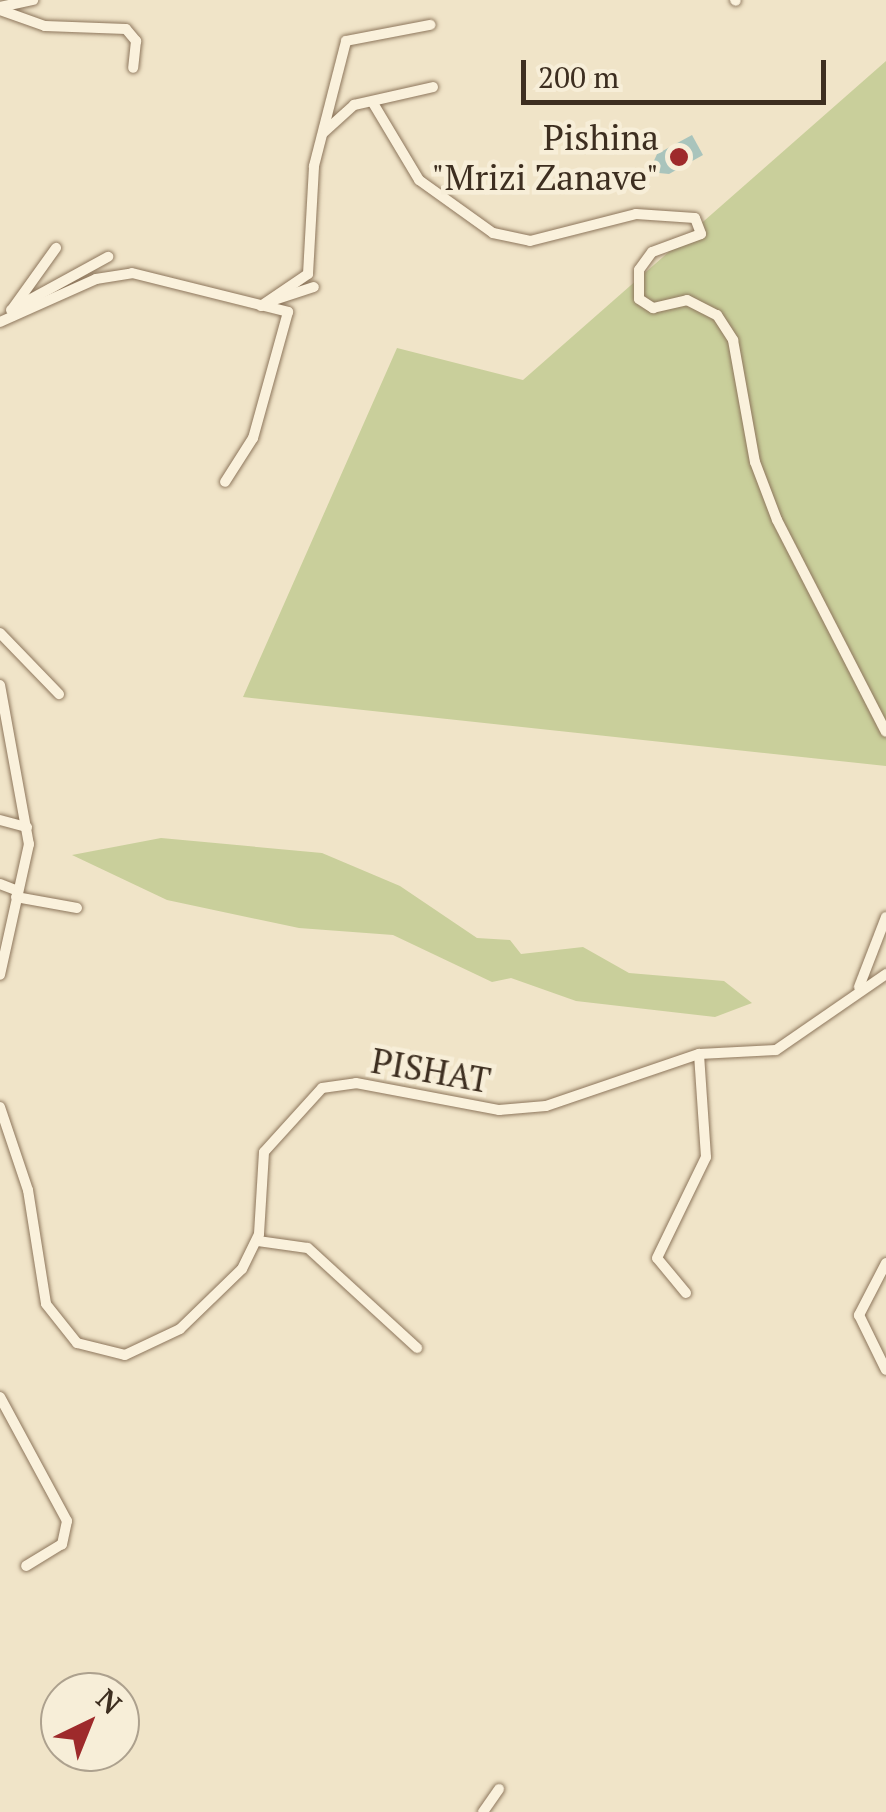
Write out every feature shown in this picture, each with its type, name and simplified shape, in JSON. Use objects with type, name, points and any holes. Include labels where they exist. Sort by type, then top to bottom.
[{"type":"street","points":[[0,9],[32,0]]},
{"type":"street","points":[[0,9],[45,26],[126,29],[136,41],[133,68]]},
{"type":"street","points":[[262,306],[308,274],[320,138],[346,40],[430,26]]},
{"type":"street","points":[[320,138],[348,109],[434,86]]},
{"type":"street","points":[[373,102],[419,180],[493,233],[530,241],[636,214],[695,218],[701,234],[652,252],[639,270],[638,299],[652,308],[687,300],[717,315],[733,340],[752,446],[777,520],[886,732]]},
{"type":"street","points":[[0,322],[56,248]]},
{"type":"street","points":[[11,310],[108,256]]},
{"type":"street","points":[[0,322],[119,274],[262,306],[292,320],[253,438],[224,482]]},
{"type":"street","points":[[262,306],[314,287]]},
{"type":"street","points":[[0,633],[59,694]]},
{"type":"street","points":[[0,685],[27,827],[17,894],[5,929],[0,973]]},
{"type":"street","points":[[0,820],[27,827]]},
{"type":"street","points":[[0,884],[17,894],[76,908]]},
{"type":"street","points":[[858,988],[886,917]]},
{"type":"street","name":"PISHAT","points":[[0,1107],[28,1190],[39,1288],[58,1325],[88,1350],[125,1354],[180,1328],[231,1282],[258,1241],[264,1152],[322,1088],[356,1083],[528,1109],[699,1054],[776,1050],[858,988],[886,974]]},
{"type":"street","points":[[686,1293],[657,1258],[706,1156],[699,1054]]},
{"type":"street","points":[[258,1241],[308,1248],[416,1348]]},
{"type":"street","points":[[886,1262],[859,1314],[886,1370]]},
{"type":"street","points":[[0,1397],[68,1521],[57,1550],[26,1566]]},
{"type":"street","points":[[483,1812],[499,1789]]},
{"type":"green space","points":[[886,61],[886,766],[243,697],[397,348],[523,380]]},
{"type":"green space","points":[[161,838],[322,853],[400,886],[477,938],[510,940],[521,954],[583,947],[629,973],[724,981],[752,1003],[715,1017],[576,1001],[511,978],[492,982],[393,935],[299,928],[167,900],[72,855]]},
{"type":"water","name":"Pishina \"Mrizi Zanave\"","points":[[692,135],[703,155],[669,174],[649,172],[657,154]]},
{"type":"place","name":"Pishina \"Mrizi Zanave\"","points":[[679,157]]}]
